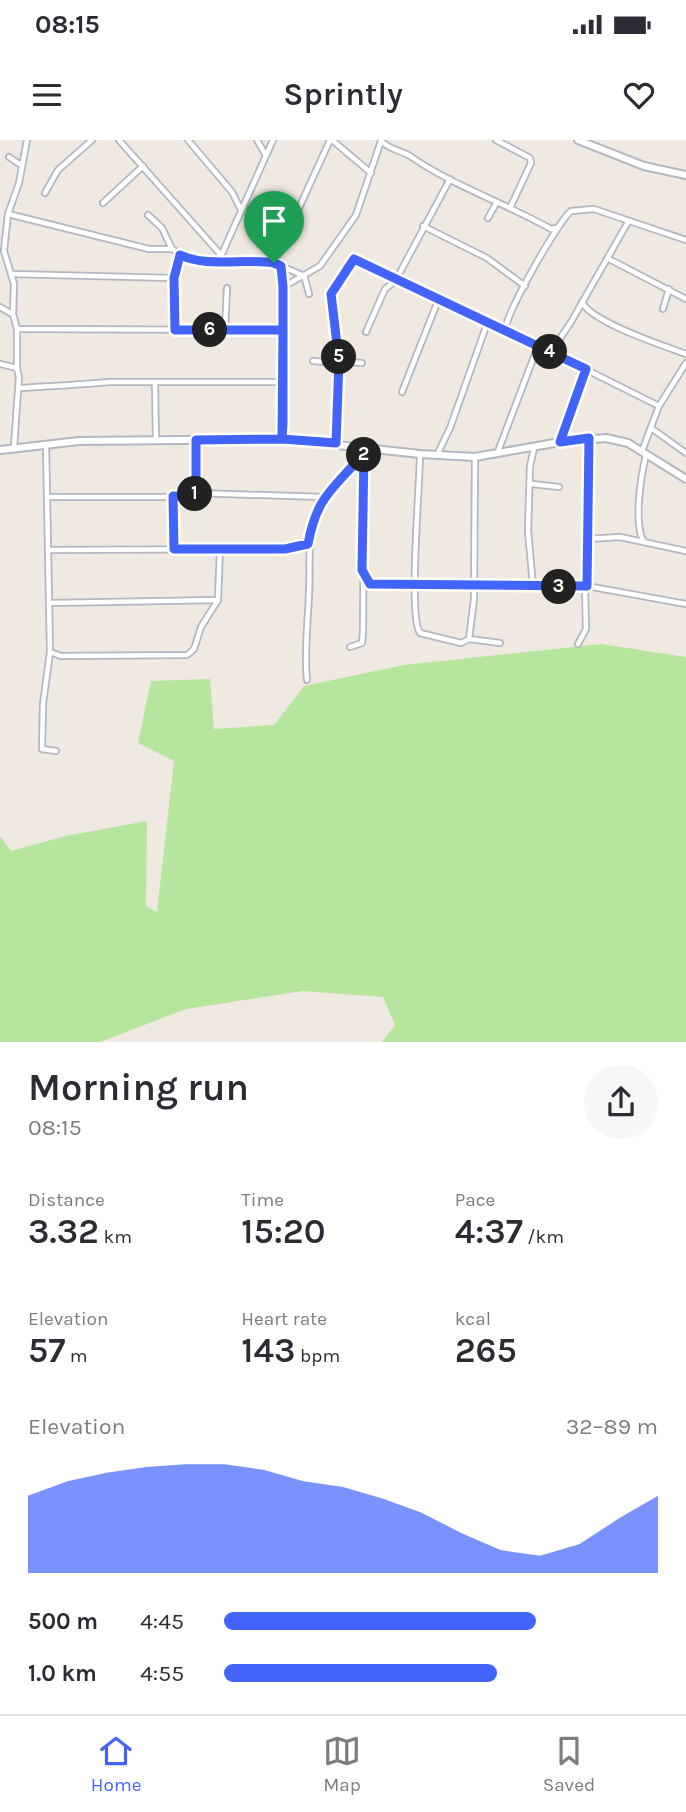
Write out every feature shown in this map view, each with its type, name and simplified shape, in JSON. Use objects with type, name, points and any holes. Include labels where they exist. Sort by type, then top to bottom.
[{"type":"street","points":[[14,447],[20,388],[17,329],[13,314],[15,291],[2,251],[27,140]]},
{"type":"street","points":[[45,193],[58,170],[92,140]]},
{"type":"street","points":[[119,140],[222,258]]},
{"type":"street","points":[[188,140],[232,192],[242,211]]},
{"type":"street","points":[[257,140],[266,151]]},
{"type":"street","points":[[222,258],[273,140]]},
{"type":"street","points":[[274,263],[331,140],[371,174]]},
{"type":"street","points":[[496,140],[530,158],[531,163],[510,208]]},
{"type":"street","points":[[578,140],[644,166],[686,175]]},
{"type":"street","points":[[381,141],[388,148],[405,154],[429,170],[551,229],[557,228]]},
{"type":"street","points":[[283,287],[320,266],[356,215],[380,151],[381,141]]},
{"type":"street","points":[[325,153],[339,147]]},
{"type":"street","points":[[380,151],[388,148]]},
{"type":"street","points":[[9,157],[22,165]]},
{"type":"street","points":[[103,203],[143,166]]},
{"type":"street","points":[[366,332],[386,289],[399,278],[423,226],[450,179]]},
{"type":"street","points":[[488,218],[497,202]]},
{"type":"street","points":[[506,330],[505,322],[552,235],[571,211],[585,208],[686,240]]},
{"type":"street","points":[[9,214],[149,249],[172,250],[205,262],[222,258],[274,263],[303,275]]},
{"type":"street","points":[[148,215],[162,228],[172,250]]},
{"type":"street","points":[[551,352],[609,259],[628,222]]},
{"type":"street","points":[[423,226],[496,263],[525,286]]},
{"type":"street","points":[[551,229],[552,235]]},
{"type":"street","points":[[175,330],[174,278],[180,255]]},
{"type":"street","points":[[336,443],[339,362],[331,299],[354,259],[497,325],[659,406]]},
{"type":"street","points":[[609,259],[686,299]]},
{"type":"street","points":[[281,266],[282,439]]},
{"type":"street","points":[[11,274],[174,278]]},
{"type":"street","points":[[303,275],[309,294]]},
{"type":"street","points":[[225,330],[227,288]]},
{"type":"street","points":[[663,309],[669,289]]},
{"type":"street","points":[[402,392],[439,298]]},
{"type":"street","points":[[582,301],[585,309],[624,329],[686,354]]},
{"type":"street","points":[[0,307],[13,314]]},
{"type":"street","points":[[578,311],[585,309]]},
{"type":"street","points":[[437,455],[450,428],[488,321]]},
{"type":"street","points":[[497,325],[505,322]]},
{"type":"street","points":[[17,329],[283,330]]},
{"type":"street","points":[[496,455],[537,346]]},
{"type":"street","points":[[313,361],[362,363]]},
{"type":"street","points":[[645,543],[639,532],[639,491],[644,452],[659,406],[686,363]]},
{"type":"street","points":[[0,364],[17,368]]},
{"type":"street","points":[[560,442],[586,369]]},
{"type":"street","points":[[20,388],[73,383],[155,385],[283,382]]},
{"type":"street","points":[[155,385],[156,441]]},
{"type":"street","points":[[651,428],[686,453]]},
{"type":"street","points":[[578,644],[586,629],[589,438]]},
{"type":"street","points":[[0,451],[46,443],[282,439],[336,443],[364,450],[475,457],[589,438],[619,440],[644,452],[686,479]]},
{"type":"street","points":[[196,440],[196,493]]},
{"type":"street","points":[[46,443],[50,652],[43,704],[42,749],[56,751]]},
{"type":"street","points":[[533,586],[528,531],[532,484],[530,466],[534,448]]},
{"type":"street","points":[[307,680],[304,642],[310,573],[308,544],[313,520],[323,497],[364,450]]},
{"type":"street","points":[[350,647],[362,643],[364,450]]},
{"type":"street","points":[[420,454],[418,542],[413,570],[416,583],[416,626],[420,633],[461,643],[469,639],[500,643]]},
{"type":"street","points":[[469,639],[474,585],[475,457]]},
{"type":"street","points":[[532,484],[559,488]]},
{"type":"street","points":[[47,497],[191,497],[196,493],[323,497]]},
{"type":"street","points":[[173,496],[174,549]]},
{"type":"street","points":[[587,539],[610,536],[686,551]]},
{"type":"street","points":[[48,550],[285,549],[308,544]]},
{"type":"street","points":[[50,652],[61,656],[187,656],[194,649],[201,626],[218,600],[220,548]]},
{"type":"street","points":[[363,577],[373,585],[416,583],[586,586],[686,604]]},
{"type":"street","points":[[50,603],[218,600]]},
{"type":"green space","points":[[601,644],[686,657],[686,1042],[382,1042],[395,1025],[383,997],[303,991],[186,1009],[100,1042],[0,1042],[0,836],[11,851],[66,836],[147,821],[146,906],[157,912],[174,761],[138,743],[151,681],[210,679],[214,729],[274,725],[304,686],[404,665]]},
{"type":"route","points":[[274,263],[246,260],[213,263],[180,255],[174,278],[175,330],[283,330],[283,424],[282,439],[336,443],[336,379],[339,361],[331,294],[354,259],[586,369],[560,442],[589,438],[587,586],[370,584],[363,577],[362,570],[364,453],[319,503],[308,544],[285,549],[174,549],[173,496],[191,497],[196,493],[196,440],[282,439],[283,424],[283,287],[281,266],[274,263]]}]
